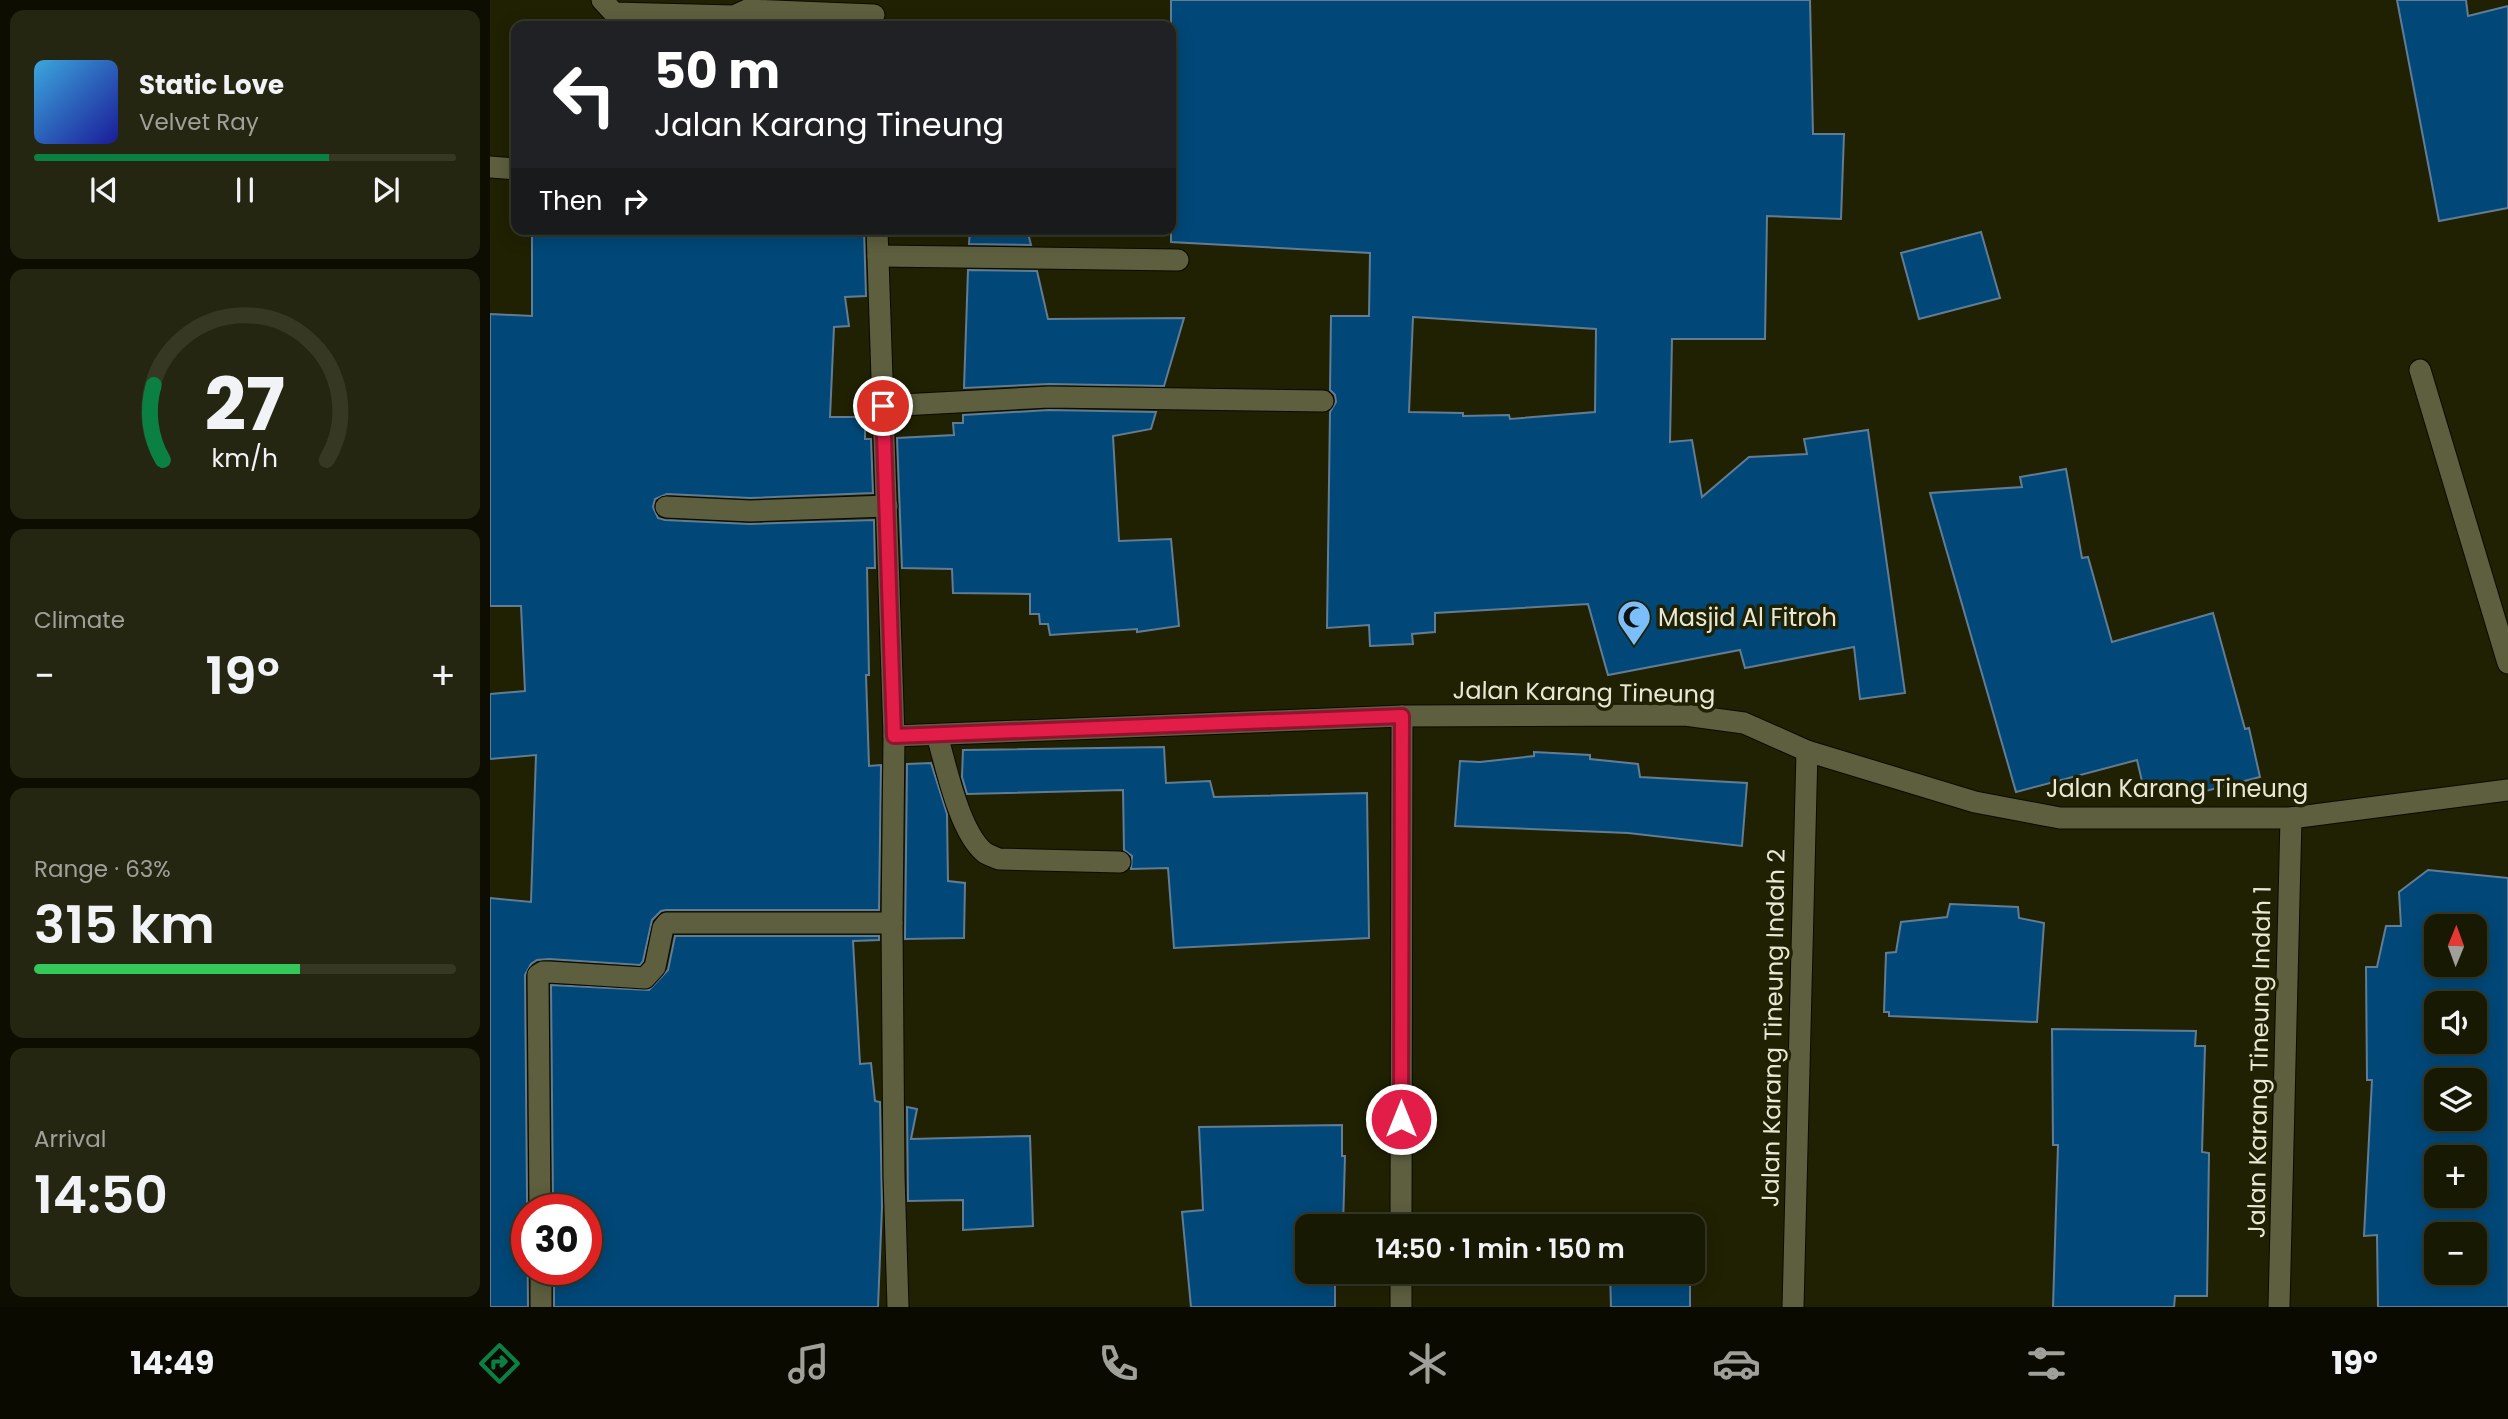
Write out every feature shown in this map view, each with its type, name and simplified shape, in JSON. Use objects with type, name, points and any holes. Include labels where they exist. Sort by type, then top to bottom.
[{"type":"street","points":[[602,0],[614,13],[734,16],[747,10],[874,14]]},
{"type":"street","points":[[490,167],[511,169]]},
{"type":"street","points":[[877,235],[894,736],[892,923],[898,1307]]},
{"type":"street","points":[[878,256],[1178,260]]},
{"type":"street","points":[[2420,370],[2508,663]]},
{"type":"street","points":[[883,406],[1049,397],[1323,401]]},
{"type":"street","points":[[666,507],[750,511],[887,506]]},
{"type":"street","name":"Jalan Karang Tineung","points":[[894,736],[1402,716],[1685,715],[1744,723],[1807,751],[1975,802],[2060,818],[2291,818],[2508,790]]},
{"type":"street","points":[[1401,1214],[1402,716]]},
{"type":"street","points":[[937,735],[959,811],[975,842],[985,853],[999,859],[1120,862]]},
{"type":"street","name":"Jalan Karang Tineung Indah 2","points":[[1793,1307],[1807,751]]},
{"type":"street","name":"Jalan Karang Tineung Indah 1","points":[[2279,1307],[2291,818]]},
{"type":"street","points":[[540,1194],[538,975],[549,972],[645,978],[655,967],[664,925],[667,923],[892,923]]},
{"type":"street","points":[[1401,1284],[1401,1307]]},
{"type":"street","points":[[541,1285],[541,1307]]},
{"type":"building","points":[[1171,0],[1810,0],[1813,134],[1844,134],[1841,219],[1767,216],[1765,339],[1672,339],[1670,442],[1692,440],[1702,497],[1749,457],[1807,454],[1804,439],[1868,430],[1905,693],[1860,699],[1854,647],[1745,668],[1740,650],[1608,675],[1588,604],[1435,613],[1435,632],[1412,634],[1413,644],[1370,646],[1369,625],[1327,628],[1330,412],[1336,402],[1335,395],[1330,390],[1331,316],[1369,316],[1370,253],[1171,242],[1171,235],[1176,235],[1176,21],[1171,21]],"holes":[[[1413,317],[1596,329],[1595,412],[1510,419],[1509,415],[1463,416],[1463,413],[1409,412]]]},
{"type":"building","points":[[2397,0],[2466,0],[2468,16],[2508,6],[2508,208],[2439,221]]},
{"type":"building","points":[[1981,232],[2000,298],[1919,319],[1901,253]]},
{"type":"building","points":[[532,235],[864,235],[866,296],[845,297],[849,326],[834,327],[830,417],[865,417],[865,439],[871,439],[873,493],[750,498],[667,494],[655,499],[653,507],[658,518],[665,520],[750,524],[874,520],[875,568],[867,568],[869,675],[866,675],[869,766],[881,765],[879,910],[666,910],[652,920],[640,965],[549,959],[537,960],[531,964],[525,975],[527,1194],[511,1194],[511,1285],[528,1285],[528,1307],[490,1307],[490,898],[531,902],[536,755],[490,759],[490,694],[525,691],[521,606],[490,606],[490,314],[532,316]]},
{"type":"building","points":[[970,235],[1028,235],[1031,245],[969,244]]},
{"type":"building","points":[[968,270],[1037,271],[1048,319],[1184,318],[1164,386],[1049,384],[964,388]]},
{"type":"building","points":[[1049,410],[1156,412],[1151,429],[1113,436],[1119,541],[1171,539],[1179,626],[1137,632],[1137,629],[1050,635],[1048,624],[1040,624],[1039,614],[1030,614],[1030,594],[953,593],[952,569],[902,568],[897,438],[954,435],[953,423],[963,423],[963,415]]},
{"type":"building","points":[[2066,469],[2082,558],[2088,557],[2112,642],[2213,613],[2245,729],[2249,728],[2260,777],[2190,795],[2187,783],[2145,794],[2137,760],[2016,792],[1930,493],[2022,487],[2020,477]]},
{"type":"building","points":[[1164,747],[1166,783],[1210,781],[1214,797],[1367,793],[1369,938],[1174,948],[1168,868],[1131,869],[1132,856],[1124,850],[1123,790],[967,794],[962,777],[963,750]]},
{"type":"building","points":[[1534,752],[1590,755],[1590,759],[1638,764],[1640,777],[1747,783],[1742,846],[1628,833],[1455,826],[1460,761],[1480,762],[1534,756]]},
{"type":"building","points":[[931,763],[947,814],[948,881],[965,883],[964,938],[905,939],[907,764]]},
{"type":"building","points":[[2428,870],[2508,878],[2508,1307],[2378,1307],[2377,1235],[2364,1236],[2372,1080],[2367,1080],[2366,967],[2377,967],[2386,926],[2401,926],[2399,892]]},
{"type":"building","points":[[1950,904],[2018,907],[2019,918],[2044,923],[2037,1022],[1889,1016],[1889,1012],[1884,1012],[1886,953],[1896,952],[1901,922],[1947,917]]},
{"type":"building","points":[[675,936],[879,936],[879,940],[853,941],[860,1064],[871,1063],[875,1101],[880,1102],[882,1207],[878,1307],[554,1307],[554,1285],[602,1285],[602,1194],[553,1194],[551,985],[649,990],[668,970]]},
{"type":"building","points":[[2052,1029],[2196,1031],[2195,1046],[2205,1046],[2202,1152],[2209,1153],[2207,1296],[2175,1296],[2174,1307],[2053,1307],[2058,1145],[2053,1145]]},
{"type":"building","points":[[907,1107],[917,1109],[911,1139],[1030,1136],[1033,1226],[963,1230],[963,1200],[908,1201]]},
{"type":"building","points":[[1342,1125],[1342,1156],[1345,1156],[1343,1214],[1295,1214],[1295,1284],[1335,1284],[1335,1307],[1191,1307],[1182,1212],[1203,1210],[1199,1127]]},
{"type":"building","points":[[1610,1284],[1690,1284],[1690,1307],[1611,1307]]},
{"type":"place","name":"Masjid Al Fitroh","points":[[1634,647]]},
{"type":"route","points":[[883,406],[894,736],[1402,716],[1401,1119]]}]
